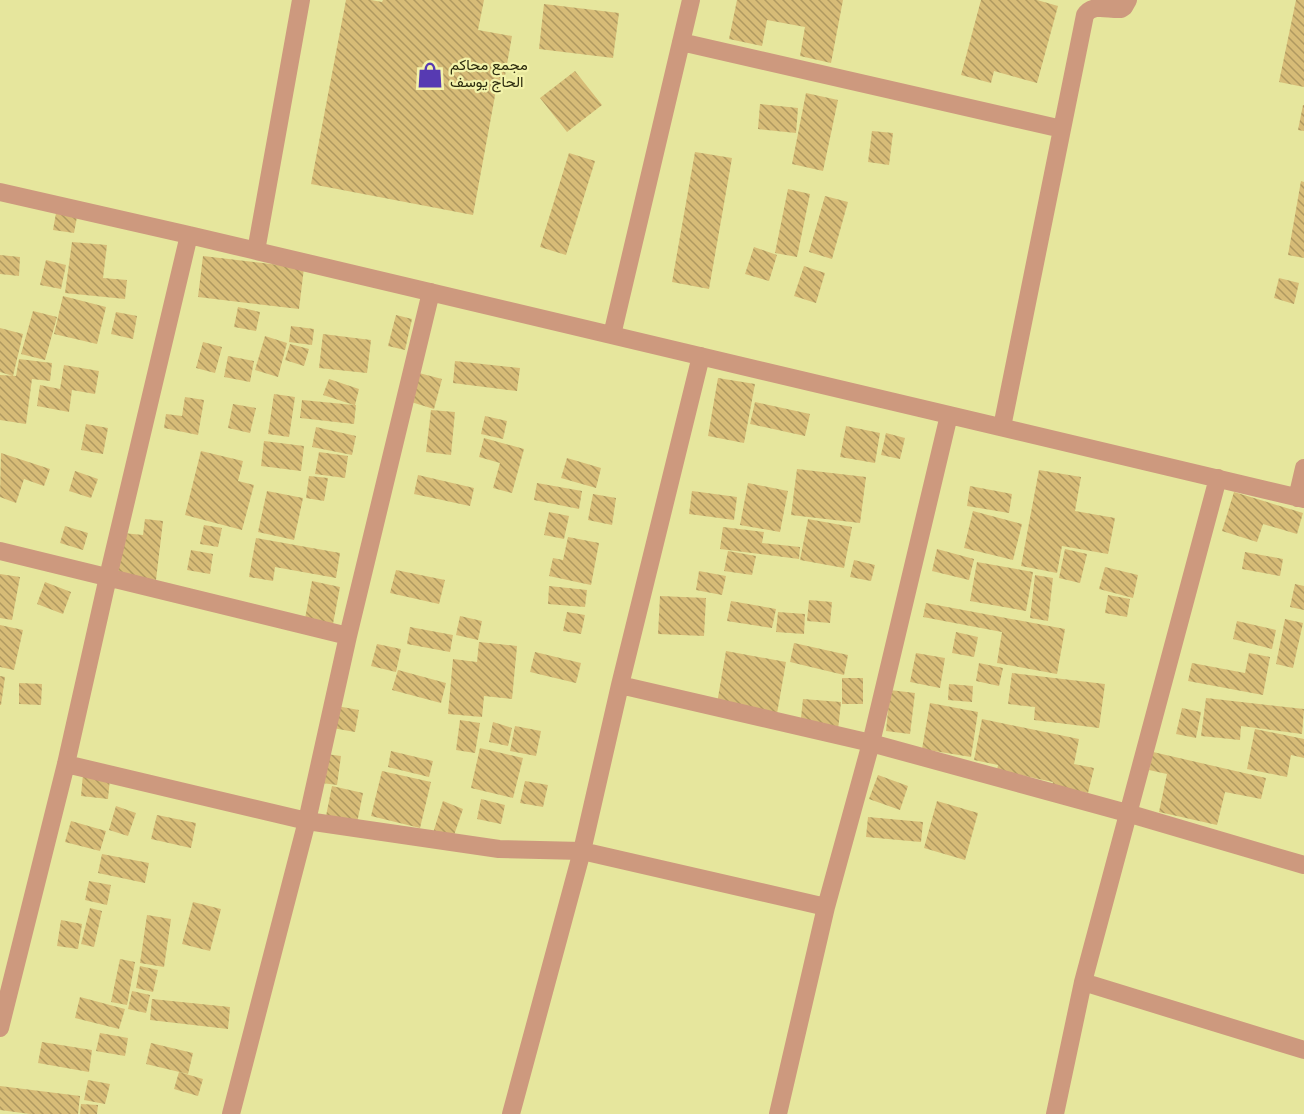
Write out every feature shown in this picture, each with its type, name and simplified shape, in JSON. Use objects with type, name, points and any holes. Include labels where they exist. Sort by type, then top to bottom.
[{"type":"street","points":[[256,250],[301,0]]},
{"type":"street","points":[[612,335],[691,0]]},
{"type":"street","points":[[1002,427],[1086,15],[1094,8],[1121,9],[1128,0]]},
{"type":"street","points":[[681,42],[1062,129]]},
{"type":"street","points":[[0,192],[256,250],[1300,499],[1304,468]]},
{"type":"street","points":[[0,1028],[66,764],[189,235]]},
{"type":"street","points":[[231,1114],[307,821],[348,636],[431,292]]},
{"type":"street","points":[[511,1114],[582,851],[620,685],[701,356]]},
{"type":"street","points":[[778,1114],[826,907],[871,743],[949,415]]},
{"type":"street","points":[[1055,1114],[1083,982],[1218,478]]},
{"type":"street","points":[[0,551],[348,636]]},
{"type":"street","points":[[620,685],[871,743],[1127,813],[1304,865]]},
{"type":"street","points":[[66,764],[307,821],[499,849],[582,851],[826,907]]},
{"type":"street","points":[[1083,982],[1304,1050]]},
{"type":"building","points":[[346,0],[382,2],[383,0],[484,0],[478,30],[512,36],[503,87],[497,85],[473,215],[311,184]]},
{"type":"building","points":[[737,0],[843,0],[831,63],[800,56],[805,27],[767,20],[762,46],[729,39]]},
{"type":"building","points":[[981,0],[1037,0],[1058,6],[1037,83],[994,71],[991,83],[961,75]]},
{"type":"building","points":[[1296,0],[1304,0],[1304,87],[1279,82]]},
{"type":"building","points":[[544,4],[619,13],[613,58],[539,49]]},
{"type":"building","points":[[575,71],[602,105],[567,132],[540,98]]},
{"type":"building","points":[[806,93],[838,100],[823,171],[792,164]]},
{"type":"building","points":[[760,104],[798,108],[796,133],[758,129]]},
{"type":"building","points":[[1304,105],[1304,131],[1298,130]]},
{"type":"building","points":[[872,131],[893,133],[889,165],[868,162]]},
{"type":"building","points":[[695,152],[732,158],[709,289],[672,282]]},
{"type":"building","points":[[569,153],[595,161],[566,255],[540,247]]},
{"type":"building","points":[[1301,181],[1304,182],[1304,258],[1288,255]]},
{"type":"building","points":[[788,189],[810,194],[797,257],[775,253]]},
{"type":"building","points":[[825,196],[848,202],[832,259],[809,252]]},
{"type":"building","points":[[58,202],[79,206],[74,233],[53,230]]},
{"type":"building","points":[[72,242],[107,245],[103,278],[127,280],[125,299],[65,293]]},
{"type":"building","points":[[754,247],[777,255],[769,281],[745,274]]},
{"type":"building","points":[[0,255],[20,257],[19,276],[0,274]]},
{"type":"building","points":[[203,256],[304,268],[299,309],[198,297]]},
{"type":"building","points":[[46,260],[66,265],[61,289],[40,285]]},
{"type":"building","points":[[804,266],[825,273],[816,303],[794,296]]},
{"type":"building","points":[[1279,278],[1299,283],[1294,304],[1274,298]]},
{"type":"building","points":[[63,296],[106,307],[97,344],[54,334]]},
{"type":"building","points":[[238,307],[260,312],[256,331],[234,327]]},
{"type":"building","points":[[33,311],[57,317],[45,360],[21,354]]},
{"type":"building","points":[[116,312],[137,316],[133,339],[111,334]]},
{"type":"building","points":[[396,315],[412,319],[405,350],[388,346]]},
{"type":"building","points":[[291,326],[314,329],[312,345],[289,342]]},
{"type":"building","points":[[0,328],[23,334],[13,376],[0,372]]},
{"type":"building","points":[[323,334],[371,340],[367,373],[319,368]]},
{"type":"building","points":[[265,336],[287,343],[278,377],[255,370]]},
{"type":"building","points":[[203,342],[222,347],[215,373],[196,368]]},
{"type":"building","points":[[290,344],[309,349],[304,366],[285,360]]},
{"type":"building","points":[[228,356],[254,361],[250,382],[224,377]]},
{"type":"building","points":[[19,359],[52,363],[50,381],[32,379],[26,424],[0,420],[0,375],[16,376]]},
{"type":"building","points":[[455,361],[520,368],[517,391],[453,383]]},
{"type":"building","points":[[64,365],[99,371],[95,394],[72,390],[69,412],[37,406],[40,385],[60,389]]},
{"type":"building","points":[[419,373],[442,379],[434,409],[411,402]]},
{"type":"building","points":[[718,378],[755,384],[744,443],[708,436]]},
{"type":"building","points":[[329,379],[359,389],[354,424],[300,418],[302,400],[354,405],[323,395]]},
{"type":"building","points":[[274,394],[295,397],[289,437],[268,434]]},
{"type":"building","points":[[185,397],[204,400],[198,435],[164,428],[166,414],[182,416]]},
{"type":"building","points":[[755,402],[810,414],[805,436],[750,424]]},
{"type":"building","points":[[233,404],[256,408],[250,433],[228,428]]},
{"type":"building","points":[[431,410],[455,412],[451,455],[426,452]]},
{"type":"building","points":[[485,416],[507,421],[503,439],[481,434]]},
{"type":"building","points":[[86,424],[108,428],[103,454],[81,450]]},
{"type":"building","points":[[846,426],[880,433],[875,463],[840,457]]},
{"type":"building","points":[[316,427],[356,436],[352,455],[312,447]]},
{"type":"building","points":[[886,433],[905,438],[900,459],[881,455]]},
{"type":"building","points":[[484,438],[524,449],[512,493],[493,488],[500,463],[479,457]]},
{"type":"building","points":[[264,441],[304,446],[301,471],[261,466]]},
{"type":"building","points":[[201,451],[243,461],[238,481],[254,485],[242,530],[185,515]]},
{"type":"building","points":[[319,452],[348,456],[345,478],[315,474]]},
{"type":"building","points":[[1,453],[50,469],[44,486],[24,479],[16,503],[0,497]]},
{"type":"building","points":[[567,458],[601,468],[596,488],[561,478]]},
{"type":"building","points":[[797,469],[866,477],[860,523],[791,515]]},
{"type":"building","points":[[1039,470],[1081,477],[1075,511],[1115,518],[1108,554],[1062,546],[1057,573],[1021,566]]},
{"type":"building","points":[[75,471],[98,479],[91,498],[69,491]]},
{"type":"building","points":[[418,475],[474,488],[470,506],[414,494]]},
{"type":"building","points":[[309,476],[328,478],[324,501],[306,498]]},
{"type":"building","points":[[537,483],[582,491],[579,509],[534,500]]},
{"type":"building","points":[[748,483],[788,491],[780,532],[740,525]]},
{"type":"building","points":[[970,486],[1012,494],[1009,513],[967,506]]},
{"type":"building","points":[[267,491],[303,498],[294,540],[258,532]]},
{"type":"building","points":[[692,491],[737,497],[734,520],[689,514]]},
{"type":"building","points":[[1234,492],[1303,513],[1297,534],[1263,524],[1257,542],[1222,531]]},
{"type":"building","points":[[593,494],[616,498],[612,525],[588,520]]},
{"type":"building","points":[[973,511],[1022,524],[1013,560],[964,548]]},
{"type":"building","points":[[549,512],[569,516],[564,539],[544,535]]},
{"type":"building","points":[[145,519],[163,521],[156,580],[118,575],[123,533],[143,535]]},
{"type":"building","points":[[808,519],[852,527],[844,568],[800,560]]},
{"type":"building","points":[[204,525],[222,528],[218,547],[200,544]]},
{"type":"building","points":[[65,526],[88,533],[83,550],[60,543]]},
{"type":"building","points":[[723,527],[764,532],[762,543],[800,547],[799,559],[720,549]]},
{"type":"building","points":[[568,537],[599,543],[591,585],[549,576],[553,558],[563,560]]},
{"type":"building","points":[[256,538],[340,553],[336,578],[275,567],[273,581],[249,577]]},
{"type":"building","points":[[937,549],[974,559],[969,580],[932,571]]},
{"type":"building","points":[[1065,549],[1087,554],[1080,583],[1059,578]]},
{"type":"building","points":[[191,550],[213,554],[210,574],[187,570]]},
{"type":"building","points":[[728,551],[756,556],[752,575],[724,571]]},
{"type":"building","points":[[1245,552],[1283,559],[1280,576],[1242,569]]},
{"type":"building","points":[[854,560],[875,565],[871,581],[850,577]]},
{"type":"building","points":[[977,562],[1033,572],[1026,611],[970,601]]},
{"type":"building","points":[[1105,567],[1138,575],[1133,598],[1099,589]]},
{"type":"building","points":[[396,570],[445,580],[439,604],[390,593]]},
{"type":"building","points":[[699,571],[726,576],[722,595],[696,590]]},
{"type":"building","points":[[0,574],[20,577],[12,620],[0,618]]},
{"type":"building","points":[[1035,575],[1053,578],[1048,621],[1030,618]]},
{"type":"building","points":[[312,581],[340,587],[332,629],[304,624]]},
{"type":"building","points":[[45,582],[71,592],[63,614],[37,604]]},
{"type":"building","points":[[1295,584],[1304,586],[1304,610],[1290,607]]},
{"type":"building","points":[[549,586],[587,590],[585,607],[548,604]]},
{"type":"building","points":[[1108,595],[1130,599],[1127,617],[1105,613]]},
{"type":"building","points":[[660,596],[706,598],[704,636],[658,634]]},
{"type":"building","points":[[809,600],[832,602],[830,623],[807,621]]},
{"type":"building","points":[[731,601],[776,609],[772,628],[727,621]]},
{"type":"building","points":[[926,603],[1065,629],[1057,674],[997,663],[1002,632],[923,617]]},
{"type":"building","points":[[567,612],[585,615],[581,634],[563,631]]},
{"type":"building","points":[[778,612],[805,614],[804,634],[776,632]]},
{"type":"building","points":[[460,616],[482,621],[478,640],[456,635]]},
{"type":"building","points":[[1285,619],[1303,623],[1293,668],[1276,664]]},
{"type":"building","points":[[1237,621],[1276,630],[1272,649],[1233,639]]},
{"type":"building","points":[[0,625],[23,630],[14,670],[0,667]]},
{"type":"building","points":[[410,627],[453,635],[450,652],[407,644]]},
{"type":"building","points":[[956,632],[978,637],[974,657],[952,653]]},
{"type":"building","points":[[479,642],[517,646],[512,699],[484,696],[482,717],[448,714],[453,659],[477,662]]},
{"type":"building","points":[[794,643],[848,655],[844,675],[790,662]]},
{"type":"building","points":[[377,644],[401,649],[396,672],[371,666]]},
{"type":"building","points":[[726,651],[786,662],[775,725],[715,715]]},
{"type":"building","points":[[535,652],[581,663],[576,683],[530,672]]},
{"type":"building","points":[[916,653],[945,658],[940,688],[910,682]]},
{"type":"building","points":[[1249,653],[1270,657],[1263,695],[1188,681],[1192,663],[1245,673]]},
{"type":"building","points":[[979,663],[1003,668],[999,686],[976,681]]},
{"type":"building","points":[[398,670],[446,683],[441,703],[392,690]]},
{"type":"building","points":[[1012,673],[1105,684],[1099,728],[1034,720],[1035,707],[1008,704]]},
{"type":"building","points":[[0,676],[5,677],[1,705],[0,705]]},
{"type":"building","points":[[842,678],[863,678],[863,704],[842,704]]},
{"type":"building","points":[[19,683],[42,684],[41,705],[19,704]]},
{"type":"building","points":[[949,684],[973,686],[972,702],[948,700]]},
{"type":"building","points":[[890,690],[915,693],[910,734],[886,731]]},
{"type":"building","points":[[1206,698],[1304,709],[1302,734],[1241,726],[1240,740],[1201,736]]},
{"type":"building","points":[[803,699],[841,702],[838,730],[800,727]]},
{"type":"building","points":[[930,703],[978,712],[971,757],[922,749]]},
{"type":"building","points":[[331,705],[359,710],[355,732],[327,727]]},
{"type":"building","points":[[1182,708],[1201,712],[1196,738],[1176,734]]},
{"type":"building","points":[[982,719],[1079,739],[1074,764],[1094,768],[1088,793],[1052,785],[1053,782],[997,770],[998,765],[974,760]]},
{"type":"building","points":[[460,720],[480,723],[475,753],[456,750]]},
{"type":"building","points":[[493,722],[512,728],[508,746],[489,742]]},
{"type":"building","points":[[515,726],[541,731],[536,756],[510,751]]},
{"type":"building","points":[[1255,729],[1304,739],[1304,758],[1291,755],[1287,777],[1247,769]]},
{"type":"building","points":[[480,748],[523,758],[513,798],[471,788]]},
{"type":"building","points":[[391,751],[433,761],[429,777],[388,767]]},
{"type":"building","points":[[1153,752],[1266,778],[1261,799],[1225,792],[1217,825],[1159,812],[1167,774],[1149,770]]},
{"type":"building","points":[[319,753],[341,756],[337,785],[314,782]]},
{"type":"building","points":[[382,771],[431,782],[420,828],[371,816]]},
{"type":"building","points":[[83,774],[110,778],[108,799],[81,796]]},
{"type":"building","points":[[878,775],[908,786],[900,810],[869,799]]},
{"type":"building","points":[[525,781],[548,785],[543,807],[520,803]]},
{"type":"building","points":[[332,786],[363,793],[357,823],[326,816]]},
{"type":"building","points":[[481,799],[505,805],[501,824],[477,819]]},
{"type":"building","points":[[443,801],[463,809],[452,841],[433,833]]},
{"type":"building","points":[[937,801],[978,813],[965,860],[924,848]]},
{"type":"building","points":[[116,806],[136,813],[128,836],[109,830]]},
{"type":"building","points":[[157,815],[196,823],[191,848],[151,839]]},
{"type":"building","points":[[868,817],[923,822],[921,842],[866,837]]},
{"type":"building","points":[[71,821],[106,831],[100,851],[65,842]]},
{"type":"building","points":[[102,854],[149,863],[145,883],[98,873]]},
{"type":"building","points":[[89,881],[111,885],[107,905],[85,900]]},
{"type":"building","points":[[193,902],[221,909],[210,951],[182,944]]},
{"type":"building","points":[[90,908],[102,911],[94,947],[81,944]]},
{"type":"building","points":[[147,915],[171,919],[164,967],[140,963]]},
{"type":"building","points":[[61,920],[82,924],[78,949],[57,946]]},
{"type":"building","points":[[120,959],[135,962],[127,1005],[111,1002]]},
{"type":"building","points":[[140,966],[158,970],[153,992],[136,988]]},
{"type":"building","points":[[132,991],[150,995],[146,1013],[128,1009]]},
{"type":"building","points":[[80,997],[125,1009],[119,1029],[75,1018]]},
{"type":"building","points":[[152,999],[230,1007],[228,1029],[150,1020]]},
{"type":"building","points":[[100,1033],[128,1038],[125,1056],[96,1051]]},
{"type":"building","points":[[42,1042],[92,1050],[89,1072],[38,1063]]},
{"type":"building","points":[[151,1043],[193,1053],[188,1074],[146,1064]]},
{"type":"building","points":[[179,1072],[203,1079],[198,1096],[174,1089]]},
{"type":"building","points":[[88,1080],[110,1084],[105,1104],[84,1100]]},
{"type":"building","points":[[0,1086],[80,1096],[78,1114],[30,1114],[0,1110]]},
{"type":"building","points":[[81,1104],[98,1105],[97,1114],[80,1114]]},
{"type":"place","name":"مجمع محاكم الحاج يوسف","points":[[430,75]]}]
